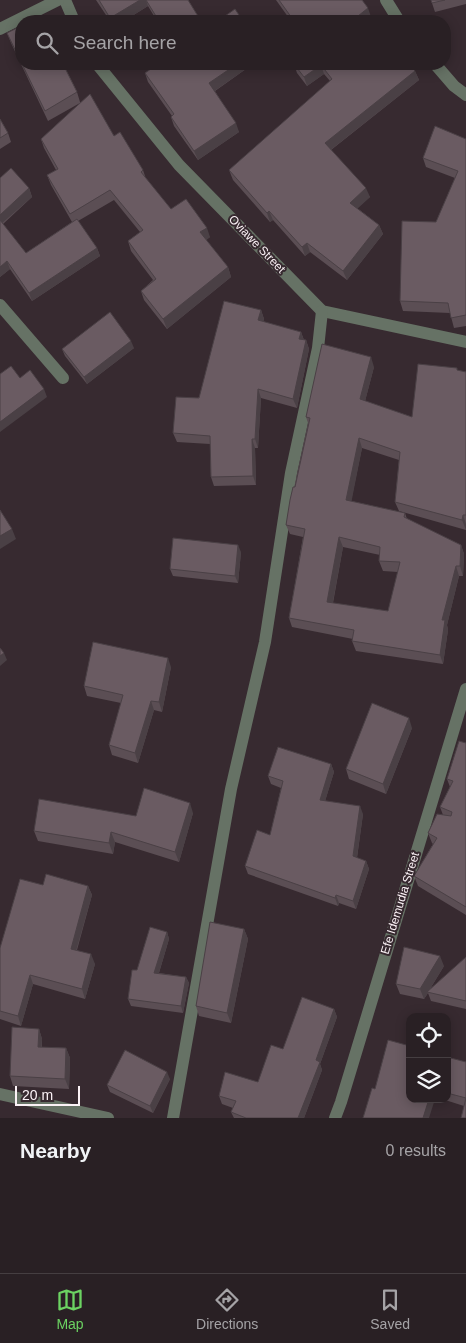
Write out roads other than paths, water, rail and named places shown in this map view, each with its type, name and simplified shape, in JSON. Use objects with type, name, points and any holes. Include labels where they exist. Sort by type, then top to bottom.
[{"type":"street","points":[[28,15],[58,0]]},
{"type":"street","points":[[65,0],[71,15]]},
{"type":"street","points":[[386,0],[395,15]]},
{"type":"street","points":[[0,29],[15,22]]},
{"type":"street","name":"Oviawe Street","points":[[102,70],[179,165],[322,311]]},
{"type":"street","points":[[440,70],[454,86],[466,95]]},
{"type":"street","points":[[0,305],[63,378]]},
{"type":"street","points":[[173,1118],[231,789],[265,642],[291,473],[318,348],[322,311],[466,342]]},
{"type":"street","name":"Efe Idemudia Street","points":[[334,1118],[344,1093],[466,689]]},
{"type":"street","points":[[0,1094],[108,1118]]}]
